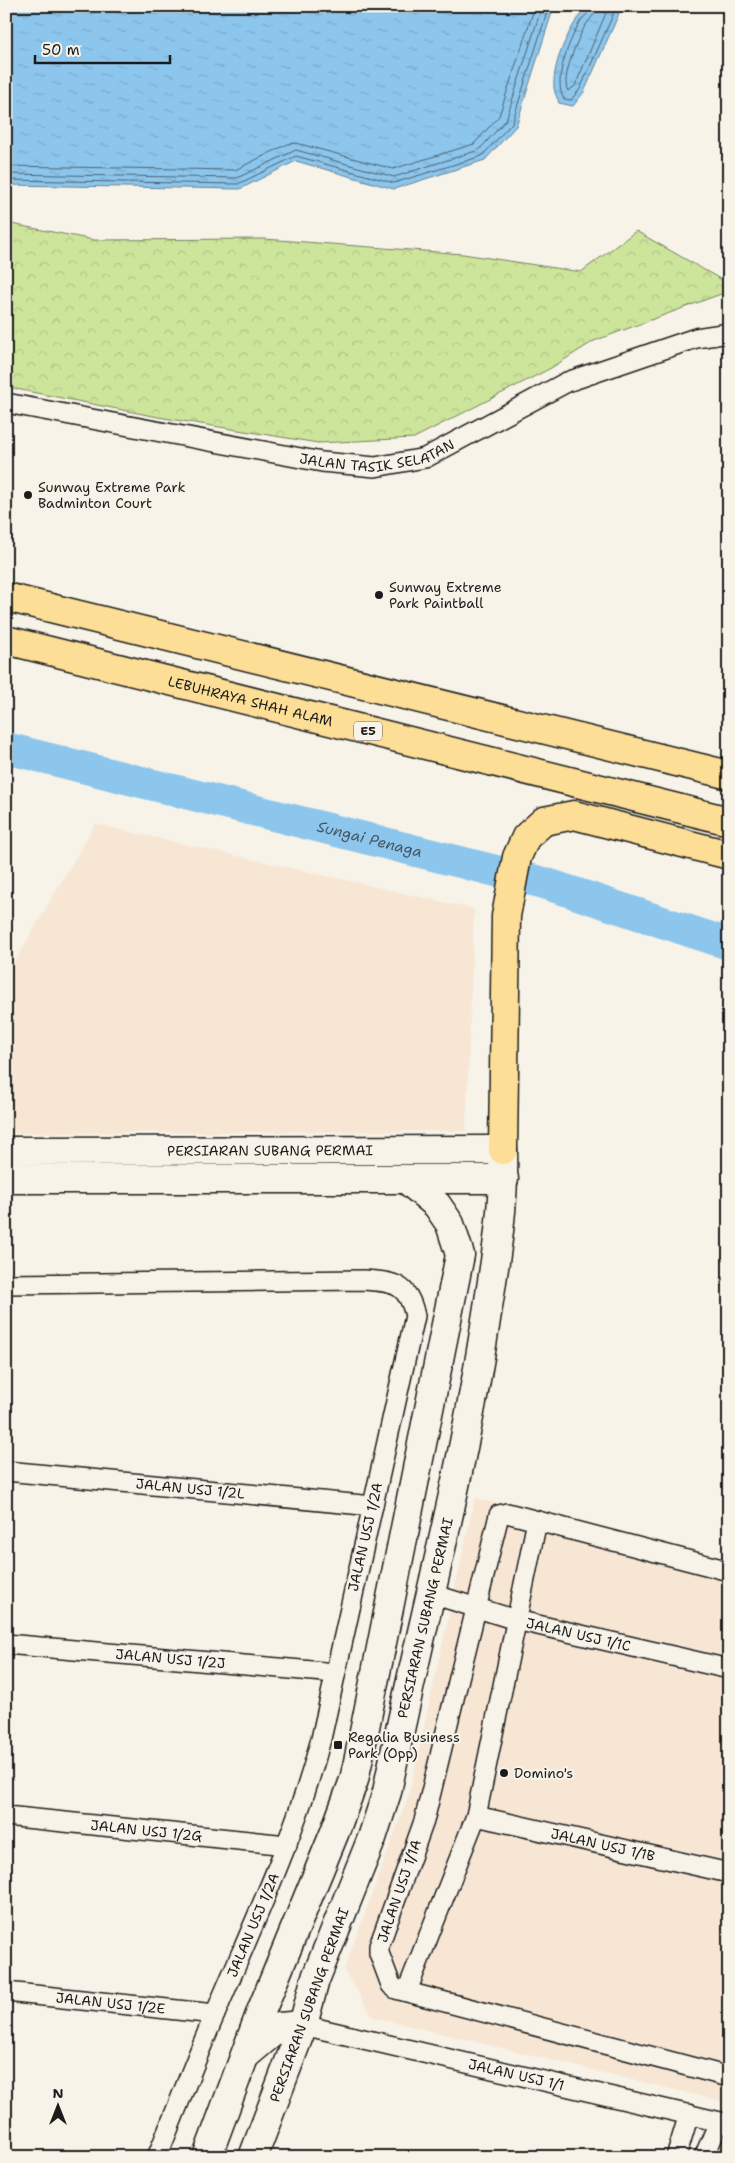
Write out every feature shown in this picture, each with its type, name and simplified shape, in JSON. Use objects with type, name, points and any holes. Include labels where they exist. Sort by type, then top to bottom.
[{"type":"highway","points":[[6,597],[729,776]]},
{"type":"highway","name":"LEBUHRAYA SHAH ALAM","points":[[6,640],[729,821]]},
{"type":"highway","points":[[504,1150],[506,916],[517,857],[526,837],[544,821],[574,815],[726,854]]},
{"type":"main road","name":"PERSIARAN SUBANG PERMAI","points":[[6,1150],[504,1150],[504,1179],[495,1266],[475,1394],[387,1792],[372,1838],[315,1980],[303,2025],[253,2157]]},
{"type":"main road","name":"PERSIARAN SUBANG PERMAI","points":[[6,1179],[504,1179]]},
{"type":"main road","points":[[207,2157],[354,1780],[460,1255],[450,1224],[437,1205],[406,1179]]},
{"type":"main road","points":[[293,1937],[286,2000],[289,2010],[303,2025]]},
{"type":"main road","points":[[245,2056],[279,2027],[303,2025]]},
{"type":"street","name":"JALAN TASIK SELATAN","points":[[6,403],[322,462],[375,467],[425,458],[568,382],[696,338],[729,333]]},
{"type":"street","name":"JALAN USJ 1/2A","points":[[6,1284],[364,1280],[391,1282],[404,1289],[412,1300],[415,1316],[313,1769],[287,1845],[157,2157]]},
{"type":"street","name":"JALAN USJ 1/2L","points":[[6,1471],[373,1506]]},
{"type":"street","name":"JALAN USJ 1/1A","points":[[537,1521],[507,1514],[499,1515],[424,1820],[379,1946],[379,1953],[391,1985],[396,1988],[729,2077]]},
{"type":"street","points":[[407,1991],[476,1816],[537,1521],[729,1570]]},
{"type":"street","name":"JALAN USJ 1/1C","points":[[432,1594],[516,1620],[729,1669]]},
{"type":"street","name":"JALAN USJ 1/2J","points":[[6,1644],[335,1673]]},
{"type":"street","name":"JALAN USJ 1/2G","points":[[6,1816],[287,1845]]},
{"type":"street","name":"JALAN USJ 1/1B","points":[[476,1816],[729,1873]]},
{"type":"street","name":"JALAN USJ 1/2E","points":[[6,1992],[215,2014]]},
{"type":"street","name":"JALAN USJ 1/1","points":[[303,2025],[724,2123]]},
{"type":"street","points":[[676,2157],[689,2114]]},
{"type":"street","points":[[704,2157],[724,2123]]},
{"type":"shaded area","points":[[95,824],[474,909],[466,1131],[6,1133],[6,977]]},
{"type":"shaded area","points":[[475,1498],[729,1564],[729,2103],[373,2017],[344,1970],[409,1794]]},
{"type":"green space","points":[[6,223],[94,240],[265,239],[463,254],[581,272],[636,231],[729,284],[729,291],[594,341],[551,368],[414,438],[318,443],[158,417],[6,387]]},
{"type":"water","points":[[6,6],[554,6],[516,126],[485,160],[394,189],[296,161],[240,189],[6,185]]},
{"type":"water","points":[[587,6],[620,6],[618,16],[584,92],[573,106],[559,103],[554,90],[554,78],[559,55],[569,33]]},
{"type":"waterway","name":"Sungai Penaga","points":[[6,748],[544,883],[729,944]]},
{"type":"place","name":"Sunway Extreme Park Badminton Court","points":[[28,495]]},
{"type":"place","name":"Sunway Extreme Park Paintball","points":[[379,595]]},
{"type":"place","name":"Regalia Business Park (Opp)","points":[[338,1745]]},
{"type":"place","name":"Domino's","points":[[504,1773]]}]
